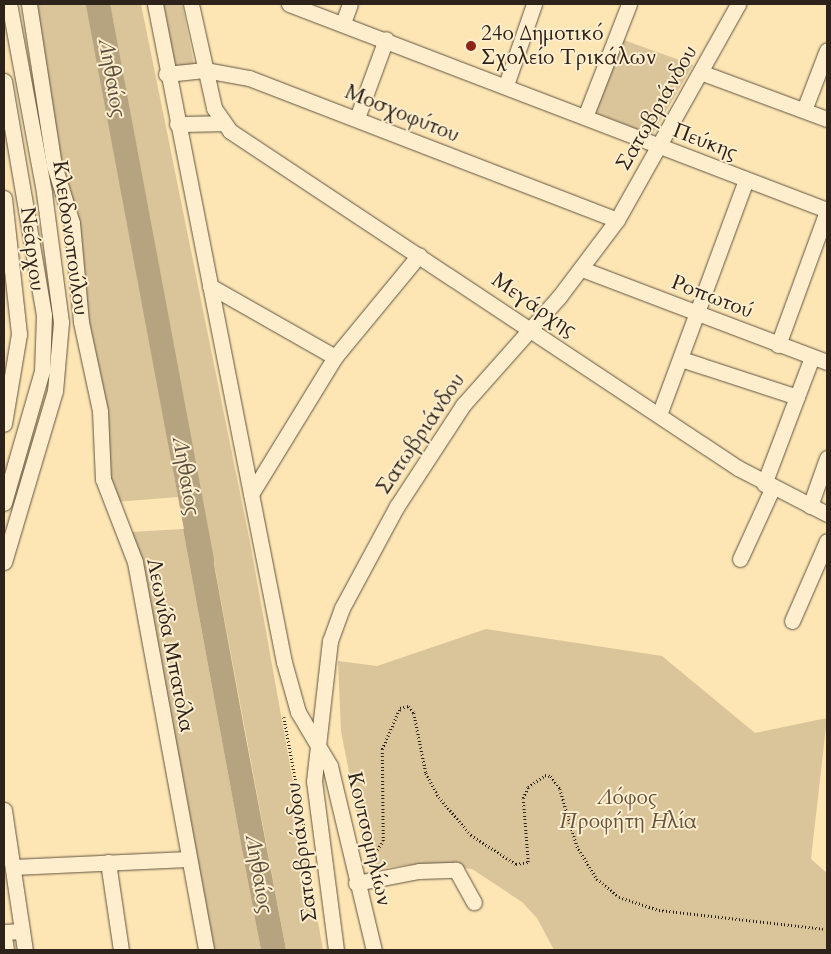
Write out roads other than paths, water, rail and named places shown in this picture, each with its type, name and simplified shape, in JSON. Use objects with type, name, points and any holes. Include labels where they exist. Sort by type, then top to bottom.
[{"type":"street","name":"Κλειδονοπούλου","points":[[4,562],[59,365],[60,300],[47,169],[9,4]]},
{"type":"street","points":[[29,4],[47,169]]},
{"type":"street","name":"Κουτσομηλίων","points":[[156,4],[166,74],[290,686],[298,712],[316,740],[332,773],[374,950]]},
{"type":"street","points":[[177,124],[223,123],[205,70],[191,4]]},
{"type":"street","name":"Πεύκης","points":[[289,4],[386,39],[660,147],[827,210]]},
{"type":"street","points":[[343,23],[350,4]]},
{"type":"street","points":[[506,86],[534,4]]},
{"type":"street","points":[[585,117],[630,4]]},
{"type":"street","name":"Σατωβριάνδου","points":[[336,950],[314,813],[316,740],[330,641],[354,583],[397,506],[462,405],[582,269],[617,220],[702,73],[738,4]]},
{"type":"street","points":[[357,118],[386,39]]},
{"type":"street","points":[[804,110],[826,59]]},
{"type":"street","name":"Μοσχοφύτου","points":[[166,74],[205,70],[250,78],[617,220]]},
{"type":"street","points":[[702,73],[827,119]]},
{"type":"street","name":"Κλειδονοπούλου","points":[[4,81],[44,315],[42,371],[4,503]]},
{"type":"street","name":"Μεγάρχης","points":[[223,123],[255,150],[532,327],[658,415],[768,486],[827,514]]},
{"type":"street","name":"Λεωνίδα Μπατόλα","points":[[47,169],[70,205],[82,290],[81,322],[100,411],[103,479],[135,562],[206,950]]},
{"type":"street","points":[[658,415],[698,315],[746,180]]},
{"type":"street","name":"Νεάρχου","points":[[4,198],[19,317],[18,353],[4,424]]},
{"type":"street","points":[[778,344],[827,210]]},
{"type":"street","points":[[252,494],[335,357],[419,255]]},
{"type":"street","name":"Ροπωτού","points":[[582,269],[698,315],[827,362]]},
{"type":"street","points":[[210,286],[335,357]]},
{"type":"street","points":[[19,317],[44,315]]},
{"type":"street","points":[[740,559],[768,486],[812,357]]},
{"type":"street","points":[[681,359],[797,397]]},
{"type":"street","points":[[810,506],[827,458]]},
{"type":"street","points":[[792,621],[827,541]]},
{"type":"street","points":[[4,810],[25,950]]},
{"type":"street","points":[[13,867],[188,859]]},
{"type":"street","points":[[108,862],[121,950]]},
{"type":"street","points":[[355,876],[456,870],[474,902]]},
{"type":"street","points":[[4,932],[22,931]]},
{"type":"street","points":[[4,937],[6,950]]},
{"type":"water","name":"Ληθαίος","points":[[207,526],[286,950],[261,950],[248,882],[183,529]]},
{"type":"waterway","name":"Ληθαίος","points":[[98,4],[202,560]]},
{"type":"place","name":"24ο Δημοτικό Σχολείο Τρικάλων","points":[[471,46]]},
{"type":"park label","name":"Λόφος Προφήτη Ηλία","points":[[628,810]]}]
